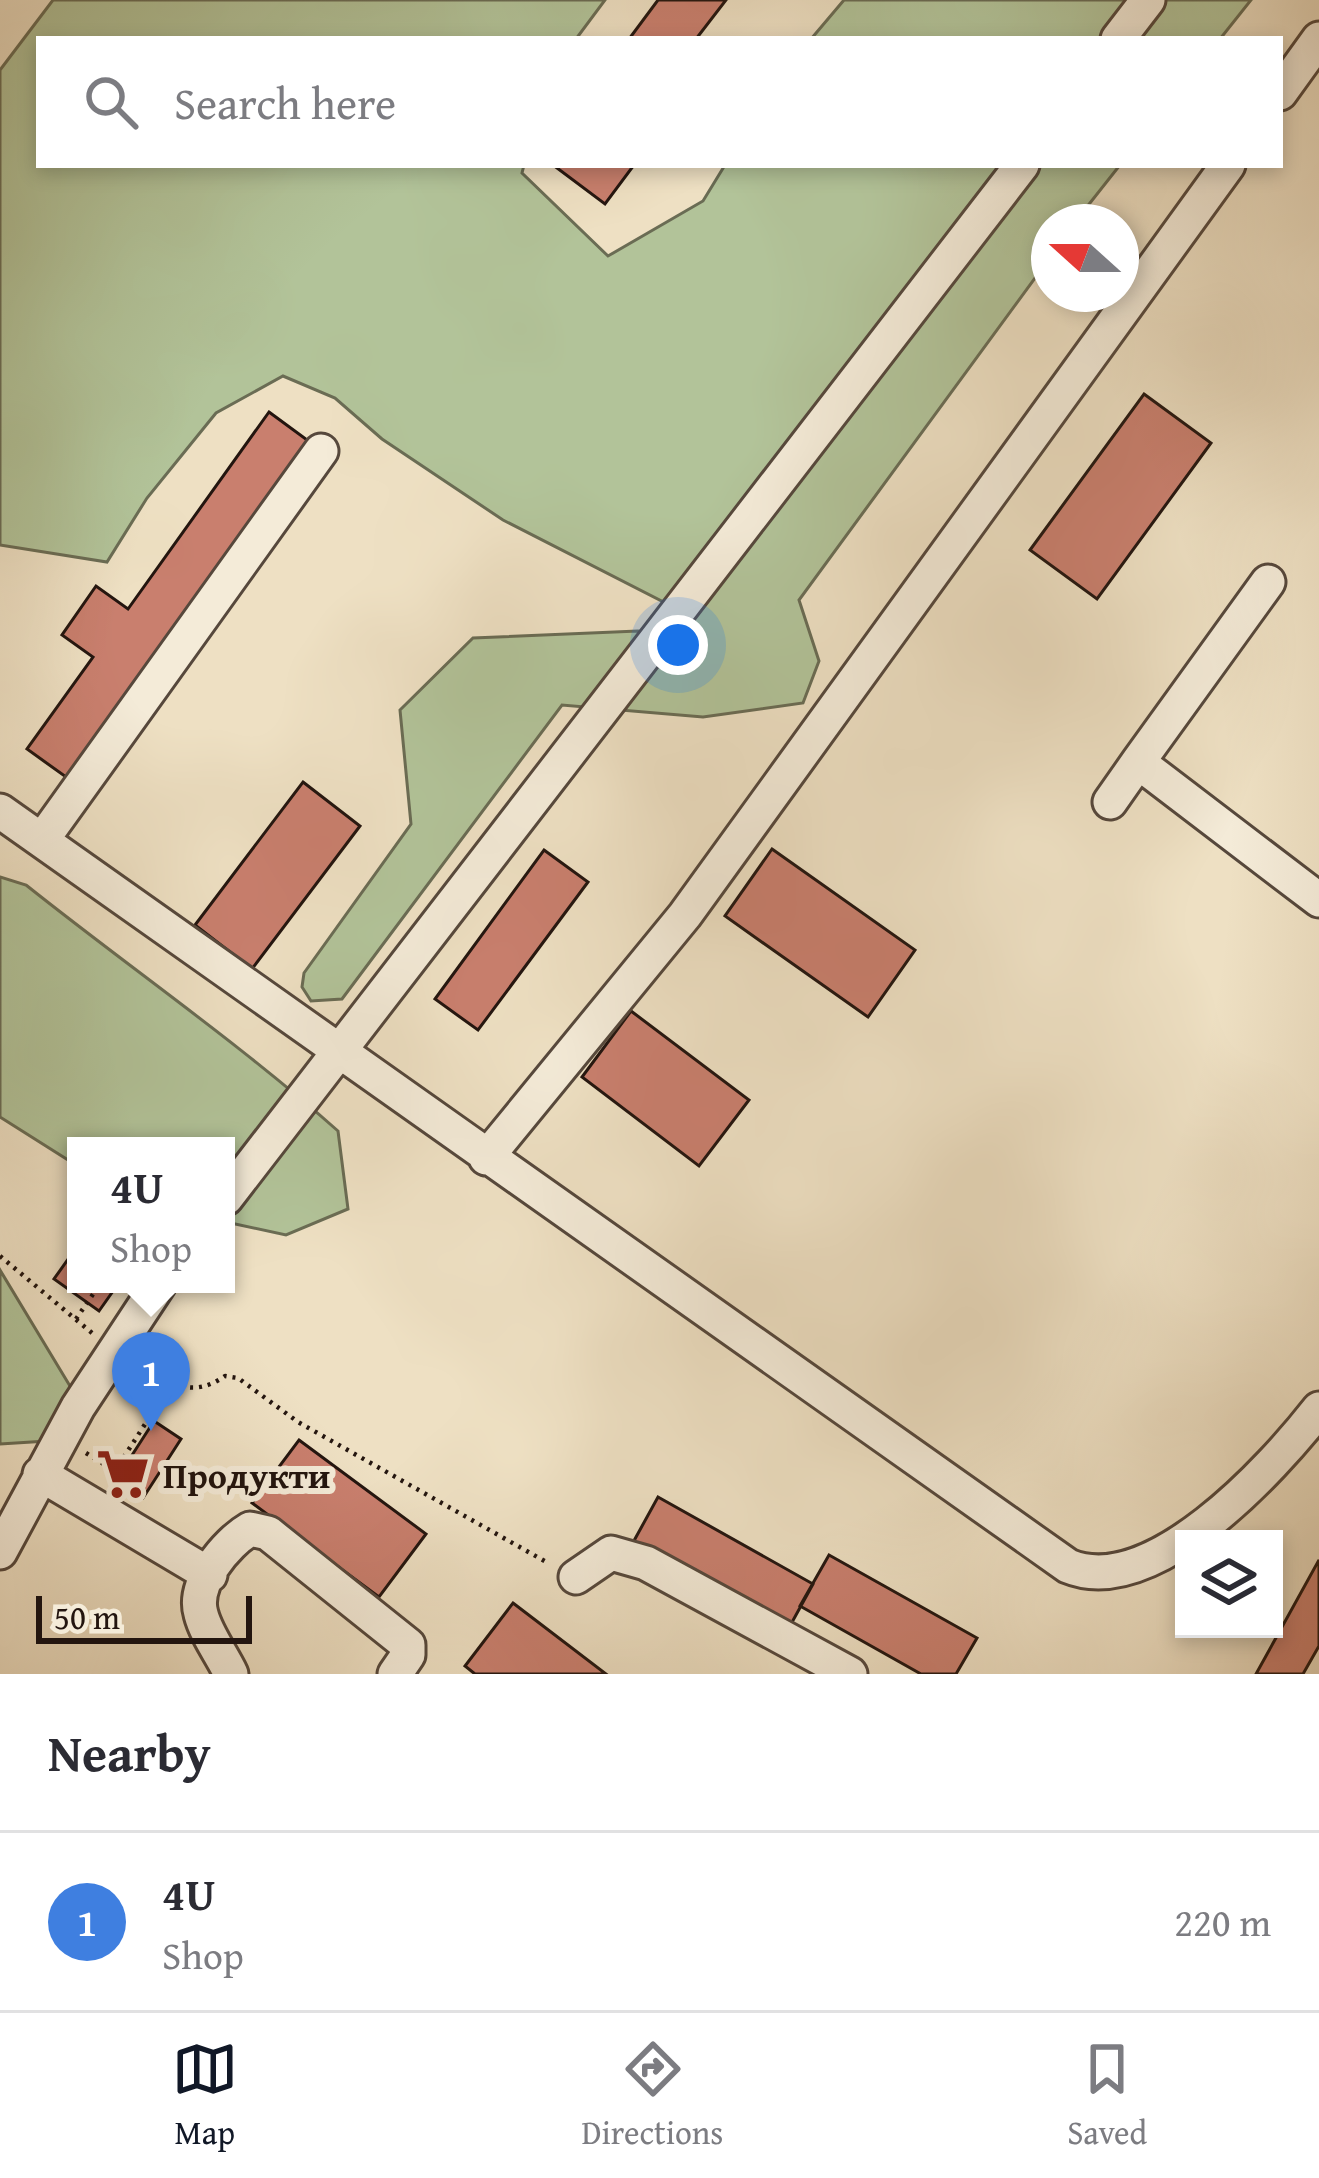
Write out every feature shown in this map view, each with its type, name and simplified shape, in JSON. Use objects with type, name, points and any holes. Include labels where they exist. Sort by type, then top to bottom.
[{"type":"lane","points":[[1120,36],[1148,0]]},
{"type":"lane","points":[[1283,89],[1319,39]]},
{"type":"lane","points":[[235,1186],[1020,168]]},
{"type":"lane","points":[[486,1158],[686,915],[1226,168]]},
{"type":"lane","points":[[42,841],[321,451]]},
{"type":"lane","points":[[1110,802],[1268,582]]},
{"type":"lane","points":[[1138,762],[1319,900]]},
{"type":"lane","points":[[0,812],[486,1158],[1083,1572],[1118,1573],[1167,1550],[1283,1454],[1319,1409]]},
{"type":"lane","points":[[0,1552],[22,1488],[152,1293]]},
{"type":"lane","points":[[22,1488],[210,1575]]},
{"type":"lane","points":[[232,1674],[200,1613],[200,1591],[230,1540],[250,1529],[268,1533],[408,1645],[408,1655],[395,1674]]},
{"type":"lane","points":[[576,1577],[611,1553],[646,1563],[850,1674]]},
{"type":"path","points":[[0,1256],[75,1320],[94,1293]]},
{"type":"path","points":[[113,1349],[171,1384],[206,1390],[226,1376],[238,1378],[298,1422],[576,1577]]},
{"type":"path","points":[[115,1471],[171,1384]]},
{"type":"green space","points":[[53,0],[605,0],[578,36],[36,36],[36,168],[523,168],[522,173],[608,256],[703,201],[723,168],[1118,168],[1089,204],[1031,204],[1031,284],[799,600],[819,661],[803,703],[703,717],[562,705],[342,999],[311,1001],[302,987],[304,973],[411,824],[400,710],[473,638],[638,631],[671,635],[681,611],[503,520],[382,439],[335,398],[283,376],[216,413],[147,498],[107,562],[0,545],[0,70]]},
{"type":"green space","points":[[844,0],[1251,0],[1222,36],[814,36]]},
{"type":"green space","points":[[0,877],[26,885],[338,1131],[348,1209],[286,1235],[235,1224],[235,1137],[67,1137],[67,1159],[0,1117]]},
{"type":"green space","points":[[0,1270],[73,1391],[47,1441],[0,1444]]},
{"type":"building","points":[[658,0],[726,0],[698,36],[631,36]]},
{"type":"building","points":[[557,168],[632,168],[605,204]]},
{"type":"building","points":[[1144,394],[1211,443],[1097,599],[1030,550]]},
{"type":"building","points":[[269,412],[314,445],[73,782],[27,749],[93,657],[62,635],[96,586],[128,609]]},
{"type":"building","points":[[303,782],[360,826],[252,969],[195,925]]},
{"type":"building","points":[[772,849],[915,950],[868,1017],[725,916]]},
{"type":"building","points":[[544,850],[588,882],[478,1030],[435,999]]},
{"type":"building","points":[[631,1011],[749,1100],[699,1166],[582,1077]]},
{"type":"building","points":[[67,1261],[67,1288],[54,1279]]},
{"type":"building","points":[[74,1293],[112,1293],[99,1311]]},
{"type":"building","points":[[154,1421],[181,1439],[143,1498],[116,1480]]},
{"type":"building","points":[[299,1440],[426,1534],[379,1597],[252,1503]]},
{"type":"building","points":[[658,1497],[813,1584],[785,1635],[630,1548]]},
{"type":"building","points":[[829,1555],[977,1638],[956,1674],[921,1674],[800,1606]]},
{"type":"building","points":[[1319,1560],[1319,1646],[1303,1674],[1256,1674],[1276,1638],[1283,1638],[1283,1625]]},
{"type":"building","points":[[513,1603],[606,1674],[475,1674],[465,1666]]},
{"type":"place","name":"4U","points":[[151,1431]]},
{"type":"place","name":"Продукти","points":[[123,1474]]}]
